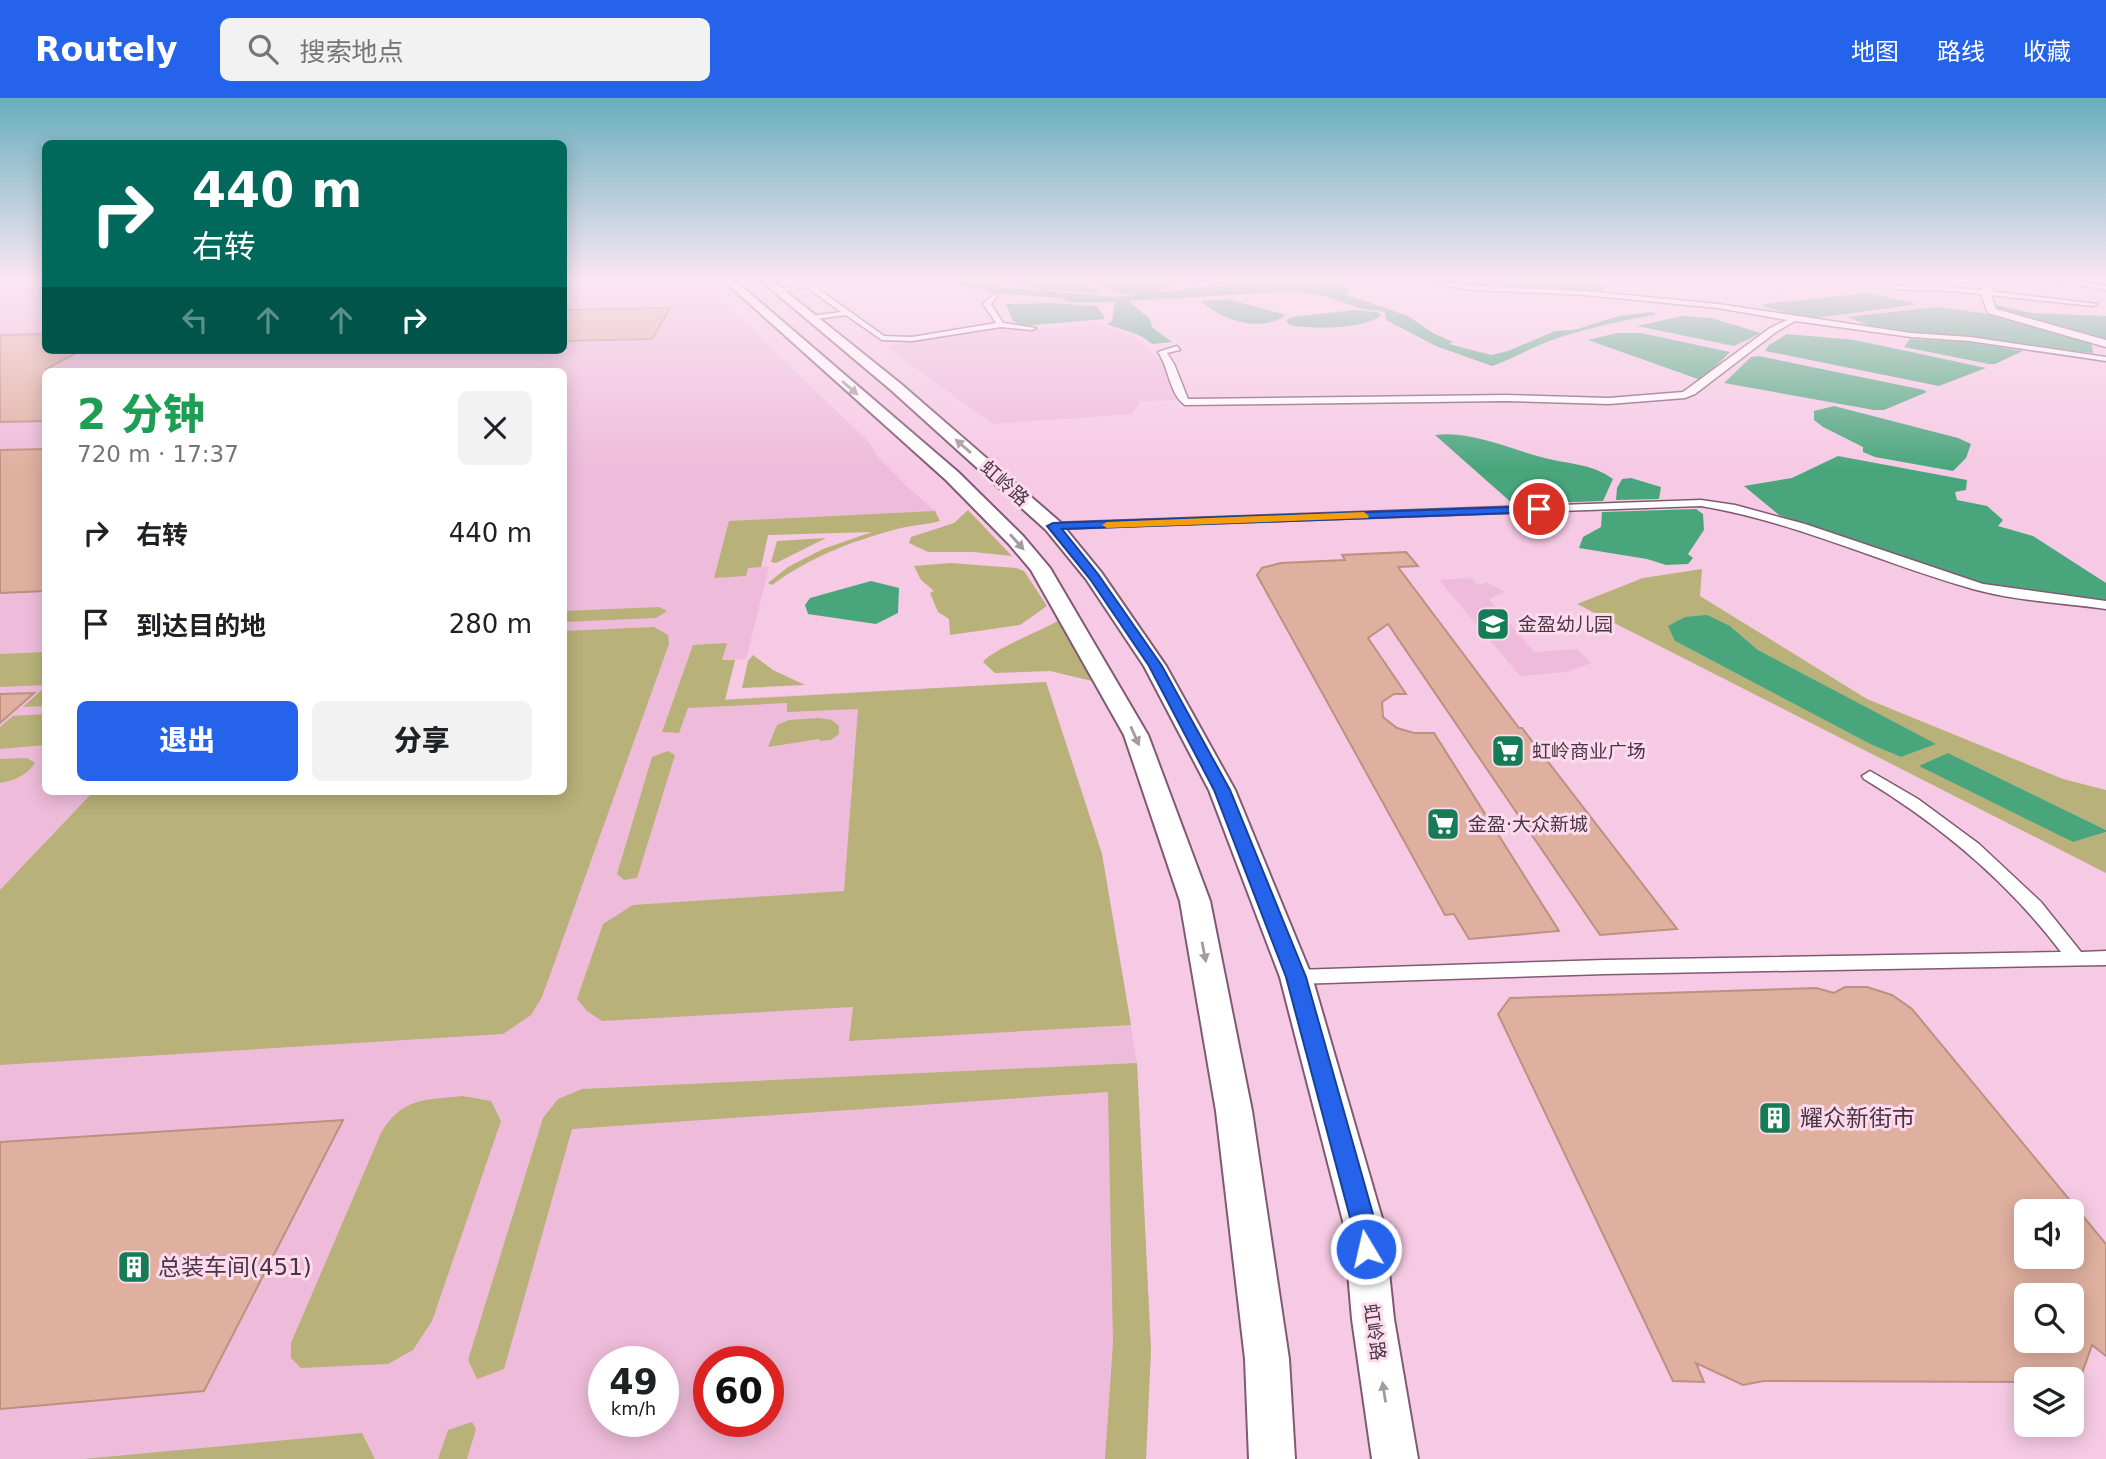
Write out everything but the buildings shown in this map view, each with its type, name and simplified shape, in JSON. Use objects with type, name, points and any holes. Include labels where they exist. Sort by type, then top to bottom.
[{"type":"main road","name":"虹岭路","points":[[798,342],[952,476],[1016,540],[1040,568],[1136,735],[1195,901],[1236,1125],[1267,1359],[1272,1459]]},
{"type":"main road","name":"虹岭路","points":[[840,342],[896,387],[1053,526],[1094,576],[1156,666],[1222,790],[1296,977],[1364,1225],[1373,1319],[1395,1459]]},
{"type":"street","points":[[1177,348],[1162,352],[1170,360],[1185,401],[1506,398],[1609,401],[1685,396],[1758,342]]},
{"type":"street","points":[[1987,342],[2106,359]]},
{"type":"street","points":[[1053,526],[1701,503],[1774,517],[1965,583],[2015,595],[2106,605]]},
{"type":"street","points":[[1870,776],[1907,797],[1954,833],[2029,900],[2076,958]]},
{"type":"street","points":[[1296,977],[1605,967],[2106,958]]},
{"type":"shaded area","points":[[0,342],[42,342],[42,354],[567,354],[567,342],[764,342],[868,441],[878,457],[935,511],[940,521],[874,531],[768,535],[761,567],[769,567],[746,659],[735,660],[725,699],[1046,682],[1102,854],[1137,1063],[1151,1350],[1145,1459],[0,1459]]},
{"type":"shaded area","points":[[913,342],[1140,342],[1160,361],[1176,400],[1141,401],[1132,414],[993,424],[885,346]]},
{"type":"shaded area","points":[[1149,342],[1172,342],[1152,344]]},
{"type":"shaded area","points":[[1427,342],[1452,342],[1449,344],[1491,355],[1530,342],[1549,342],[1492,366]]},
{"type":"shaded area","points":[[1592,342],[1681,342],[1730,352],[1706,376],[1698,379]]},
{"type":"shaded area","points":[[1712,342],[1743,342],[1734,346]]},
{"type":"shaded area","points":[[1775,342],[1862,342],[1986,368],[1939,386],[1765,351]]},
{"type":"shaded area","points":[[1908,342],[1959,342],[2023,351],[1995,364],[1989,364],[1904,347]]},
{"type":"shaded area","points":[[1990,342],[2087,342],[2092,345],[2093,353]]},
{"type":"shaded area","points":[[1759,356],[1927,392],[1884,410],[1874,410],[1724,383],[1751,357]]},
{"type":"shaded area","points":[[1834,406],[1958,438],[1971,444],[1966,458],[1953,471],[1875,457],[1863,452],[1863,447],[1814,420],[1814,411]]},
{"type":"shaded area","points":[[1435,435],[1461,435],[1488,441],[1587,467],[1613,479],[1603,501],[1513,504]]},
{"type":"shaded area","points":[[1838,456],[1967,480],[1966,490],[1955,492],[1957,500],[1987,506],[2003,520],[1998,526],[2033,536],[2106,583],[2106,600],[2025,593],[1961,579],[1779,515],[1744,486],[1792,478]]},
{"type":"shaded area","points":[[1631,478],[1661,487],[1659,499],[1616,500],[1617,488],[1622,479]]},
{"type":"shaded area","points":[[1696,509],[1703,514],[1704,530],[1688,554],[1693,558],[1688,564],[1666,565],[1647,559],[1579,548],[1583,537],[1601,527],[1602,512]]},
{"type":"shaded area","points":[[968,510],[1012,556],[973,552],[928,552],[909,543],[911,537],[954,523]]},
{"type":"shaded area","points":[[935,511],[940,521],[897,529],[848,545],[816,558],[772,585],[768,583],[788,567],[823,549],[872,532],[768,535],[761,567],[748,568],[746,576],[714,578],[729,521]]},
{"type":"shaded area","points":[[826,538],[776,563],[771,562],[777,541]]},
{"type":"shaded area","points":[[950,563],[1016,568],[1024,571],[1047,606],[1020,625],[950,635],[949,619],[938,612],[930,593],[934,591],[921,580],[914,566]]},
{"type":"shaded area","points":[[1702,569],[1700,596],[1867,699],[2063,779],[2106,790],[2106,830],[1948,753],[2072,842],[2106,832],[2106,873],[1577,604],[1643,578]],"holes":[[[1730,626],[1758,650],[1935,744],[1901,757],[1872,745],[1675,641]]]},
{"type":"shaded area","name":"金盈幼儿园","points":[[1471,578],[1478,585],[1486,582],[1505,592],[1489,599],[1534,652],[1577,649],[1591,663],[1567,672],[1520,676],[1439,580]]},
{"type":"shaded area","points":[[871,581],[899,588],[898,613],[876,624],[808,614],[805,605],[810,598]]},
{"type":"shaded area","points":[[659,607],[667,611],[656,618],[567,622],[567,611]]},
{"type":"shaded area","points":[[1707,615],[1730,626],[1758,650],[1936,744],[1901,757],[1872,745],[1675,641],[1668,626],[1685,617]]},
{"type":"shaded area","points":[[1058,621],[1092,681],[1050,671],[995,673],[983,662],[1006,647]]},
{"type":"shaded area","points":[[654,627],[668,635],[669,644],[542,997],[531,1015],[503,1034],[0,1065],[0,890],[90,795],[567,795],[567,631]]},
{"type":"shaded area","points":[[727,643],[722,660],[735,660],[725,700],[1046,682],[1102,854],[1131,1025],[849,1041],[853,1007],[602,1021],[587,1011],[577,999],[603,924],[633,905],[844,891],[858,709],[787,712],[787,703],[688,708],[679,733],[662,732],[693,645]]},
{"type":"shaded area","points":[[42,652],[42,685],[0,687],[0,654]]},
{"type":"shaded area","points":[[753,655],[773,670],[805,685],[742,688],[748,661]]},
{"type":"shaded area","points":[[42,690],[42,706],[23,707]]},
{"type":"shaded area","points":[[42,714],[42,745],[0,749],[0,727],[13,716]]},
{"type":"shaded area","points":[[789,720],[832,720],[839,726],[839,734],[831,740],[819,739],[768,747],[777,725]]},
{"type":"shaded area","points":[[668,751],[675,755],[637,878],[624,880],[617,874],[652,757]]},
{"type":"shaded area","points":[[1948,753],[2106,832],[2073,842],[1919,766]]},
{"type":"shaded area","points":[[27,758],[35,763],[28,771],[15,779],[0,783],[0,759]]},
{"type":"shaded area","points":[[1137,1063],[1151,1350],[1146,1459],[1105,1459],[1113,1343],[1108,1092],[572,1129],[504,1369],[477,1379],[468,1360],[543,1118],[558,1099],[582,1089]]},
{"type":"shaded area","points":[[463,1096],[491,1101],[501,1121],[432,1321],[413,1350],[388,1364],[301,1368],[291,1358],[291,1343],[381,1133],[397,1113],[416,1102]]},
{"type":"shaded area","points":[[472,1422],[476,1429],[467,1459],[438,1459],[448,1430]]},
{"type":"shaded area","points":[[362,1433],[375,1459],[83,1459]]},
{"type":"slow traffic","points":[[1107,525],[1364,516]]},
{"type":"place","name":"金盈幼儿园","points":[[1493,624]]},
{"type":"place","name":"虹岭商业广场","points":[[1508,751]]},
{"type":"place","name":"金盈·大众新城","points":[[1443,824]]},
{"type":"place","name":"耀众新街市","points":[[1775,1118]]},
{"type":"place","name":"总装车间(451)","points":[[134,1267]]},
{"type":"route","points":[[1366,1249],[1364,1225],[1296,977],[1222,790],[1156,666],[1094,576],[1053,526],[1539,509]]}]
